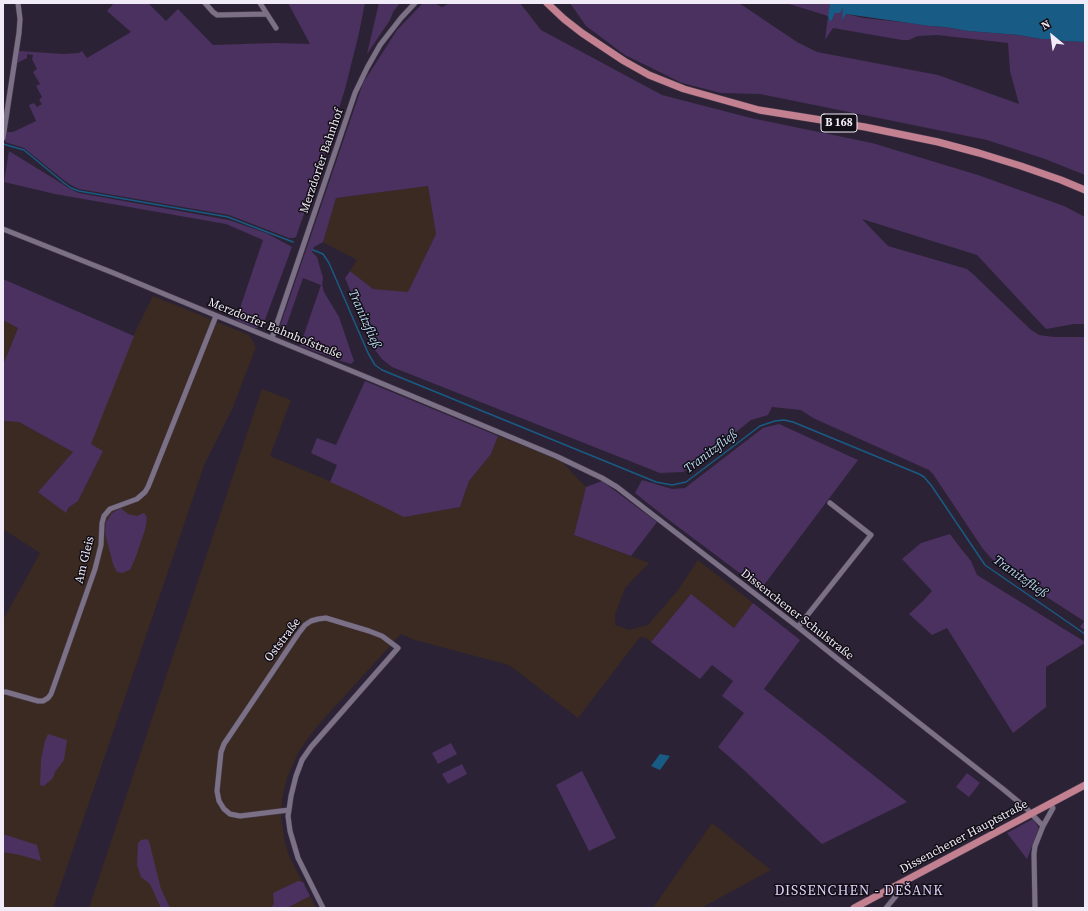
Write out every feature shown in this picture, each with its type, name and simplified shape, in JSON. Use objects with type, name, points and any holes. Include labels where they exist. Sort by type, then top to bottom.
[{"type":"main road","name":"B 168","points":[[547,3],[582,33],[624,61],[649,74],[684,89],[759,110],[865,127],[938,142],[1022,166],[1085,190]]},
{"type":"main road","name":"Dissenchener Hauptstraße","points":[[854,908],[1085,785]]},
{"type":"street","points":[[3,138],[19,33],[20,19],[18,3]]},
{"type":"street","points":[[205,3],[217,15],[267,14]]},
{"type":"street","points":[[260,3],[276,28]]},
{"type":"street","name":"Merzdorfer Bahnhof","points":[[272,338],[356,93],[367,68],[380,45],[415,3]]},
{"type":"street","name":"Merzdorfer Bahnhofstraße","points":[[3,229],[360,374],[539,449]]},
{"type":"street","name":"Am Gleis","points":[[3,692],[38,701],[43,701],[51,694],[95,569],[101,545],[102,523],[104,516],[110,509],[137,499],[148,487],[216,316]]},
{"type":"street","name":"Dissenchener Schulstraße","points":[[539,449],[602,478],[617,487],[998,784],[1032,813],[1043,826]]},
{"type":"street","points":[[798,627],[871,535],[830,503]]},
{"type":"street","name":"Oststraße","points":[[289,810],[240,816],[230,814],[224,809],[219,801],[217,792],[221,752],[224,744],[305,625],[315,620],[326,618],[382,636],[398,648],[311,747],[302,760],[291,796],[289,810],[288,816],[290,831],[298,858],[323,908]]},
{"type":"street","points":[[1035,908],[1035,846],[1043,826],[1053,808],[1050,803]]},
{"type":"street","points":[[886,908],[896,896],[898,885]]},
{"type":"shaded area","points":[[114,3],[148,3],[166,21],[178,9],[213,45],[275,43],[310,44],[288,3],[365,3],[345,89],[296,237],[289,238],[229,215],[79,189],[65,181],[24,148],[5,142],[7,132],[13,132],[36,121],[29,105],[34,103],[37,107],[42,104],[39,100],[42,97],[36,86],[40,84],[33,72],[37,69],[32,59],[33,55],[27,54],[27,58],[17,63],[19,51],[63,54],[79,53],[82,51],[87,58],[131,32],[107,11]]},
{"type":"shaded area","points":[[379,3],[400,3],[367,54]]},
{"type":"shaded area","points":[[423,3],[434,3],[442,7],[450,3],[520,3],[541,30],[662,95],[751,118],[872,143],[978,175],[1064,206],[1085,217],[1085,324],[1074,324],[1046,329],[977,255],[862,219],[888,246],[967,269],[1030,329],[1039,335],[1054,337],[1085,337],[1085,630],[1080,627],[1084,621],[1000,567],[991,558],[983,549],[929,470],[813,418],[801,410],[772,407],[768,415],[751,420],[695,465],[683,472],[660,473],[392,367],[382,359],[375,350],[345,278],[350,271],[373,289],[408,292],[436,234],[428,186],[336,198],[323,242],[314,247],[312,252],[317,257],[323,278],[322,284],[324,292],[339,317],[354,361],[351,364],[300,346],[321,285],[303,278],[282,338],[278,332],[363,83],[397,30]]},
{"type":"shaded area","points":[[570,3],[739,3],[797,42],[817,52],[938,75],[1019,104],[1010,71],[1008,43],[937,35],[918,36],[909,40],[902,40],[833,28],[825,40],[828,16],[786,3],[830,3],[828,20],[832,20],[835,13],[843,7],[843,21],[846,14],[864,18],[968,31],[1085,42],[1085,175],[1045,159],[987,140],[760,94],[721,93],[682,83],[625,55],[586,26]]},
{"type":"shaded area","points":[[9,151],[70,189],[79,193],[229,220],[266,233],[292,247],[262,328],[259,326],[254,328],[236,320],[263,240],[226,224],[55,194],[4,182]]},
{"type":"shaded area","points":[[428,186],[436,234],[408,293],[373,289],[350,271],[357,260],[323,242],[336,198]]},
{"type":"shaded area","points":[[3,279],[134,336],[91,444],[103,451],[78,501],[68,508],[66,513],[38,492],[73,452],[19,422],[3,421],[3,365],[18,328],[3,320]]},
{"type":"shaded area","points":[[153,296],[249,335],[256,347],[233,407],[205,463],[53,908],[3,908],[3,620],[40,553],[3,529],[3,421],[19,422],[73,452],[38,492],[68,508],[78,501],[103,451],[82,439]]},
{"type":"shaded area","points":[[3,320],[18,327],[3,365]]},
{"type":"shaded area","points":[[365,381],[498,436],[491,454],[469,481],[460,507],[404,517],[330,482],[337,465],[311,453],[317,438],[336,445]]},
{"type":"shaded area","points":[[262,389],[291,400],[270,456],[353,491],[404,516],[460,507],[469,481],[491,454],[498,436],[561,461],[586,487],[574,535],[649,563],[625,588],[615,615],[615,625],[629,630],[648,625],[678,590],[698,560],[753,603],[734,628],[691,594],[651,642],[646,638],[640,637],[578,718],[509,665],[415,640],[401,634],[319,724],[298,753],[287,778],[282,800],[281,817],[285,842],[289,856],[316,908],[89,908]]},
{"type":"shaded area","points":[[779,424],[858,460],[761,589],[635,493],[642,480],[672,489],[685,488],[763,428]]},
{"type":"shaded area","points":[[602,481],[657,522],[631,556],[574,535],[586,487]]},
{"type":"shaded area","points":[[121,508],[128,514],[137,516],[144,513],[147,517],[145,530],[135,559],[130,570],[122,573],[117,572],[113,564],[105,533],[106,522],[112,513]]},
{"type":"shaded area","points":[[950,534],[971,561],[977,575],[1085,642],[1046,667],[1046,707],[1013,733],[947,628],[932,635],[909,614],[932,591],[902,559],[921,543]]},
{"type":"shaded area","points":[[691,594],[734,628],[753,603],[800,640],[764,689],[907,802],[822,844],[718,747],[744,713],[722,696],[733,681],[712,665],[700,679],[651,642]]},
{"type":"shaded area","points":[[48,734],[67,740],[64,760],[55,772],[53,778],[44,786],[40,785],[41,759]]},
{"type":"shaded area","points":[[451,743],[457,754],[438,764],[432,753]]},
{"type":"shaded area","points":[[462,764],[467,774],[448,784],[442,774]]},
{"type":"shaded area","points":[[582,771],[616,838],[589,851],[556,785]]},
{"type":"shaded area","points":[[967,773],[980,783],[969,797],[956,787]]},
{"type":"shaded area","points":[[1033,819],[1039,828],[1027,859],[1007,833]]},
{"type":"shaded area","points":[[712,823],[771,870],[701,908],[653,908]]},
{"type":"shaded area","points":[[3,834],[37,845],[41,861],[3,852]]},
{"type":"shaded area","points":[[146,839],[149,841],[161,889],[170,908],[161,908],[150,884],[141,877],[137,865],[138,843],[141,840]]},
{"type":"shaded area","points":[[298,881],[303,882],[310,896],[287,908],[273,908],[273,893]]},
{"type":"water","points":[[830,3],[1085,3],[1085,42],[968,31],[846,14],[842,21],[843,7],[840,13],[835,13],[832,20],[829,21],[828,16]]},
{"type":"water","points":[[660,754],[670,756],[660,770],[651,766]]},
{"type":"waterway","name":"Tranitzfließ","points":[[3,144],[24,150],[64,183],[79,191],[228,217],[293,242]]},
{"type":"waterway","name":"Tranitzfließ","points":[[313,250],[323,254],[329,263],[368,353],[375,365],[382,370],[656,482],[672,485],[686,482],[760,426],[775,421],[784,420],[793,422],[924,477],[985,565],[1085,634]]},
{"type":"district","name":"DISSENCHEN - DEŠANK","points":[[859,891]]}]
